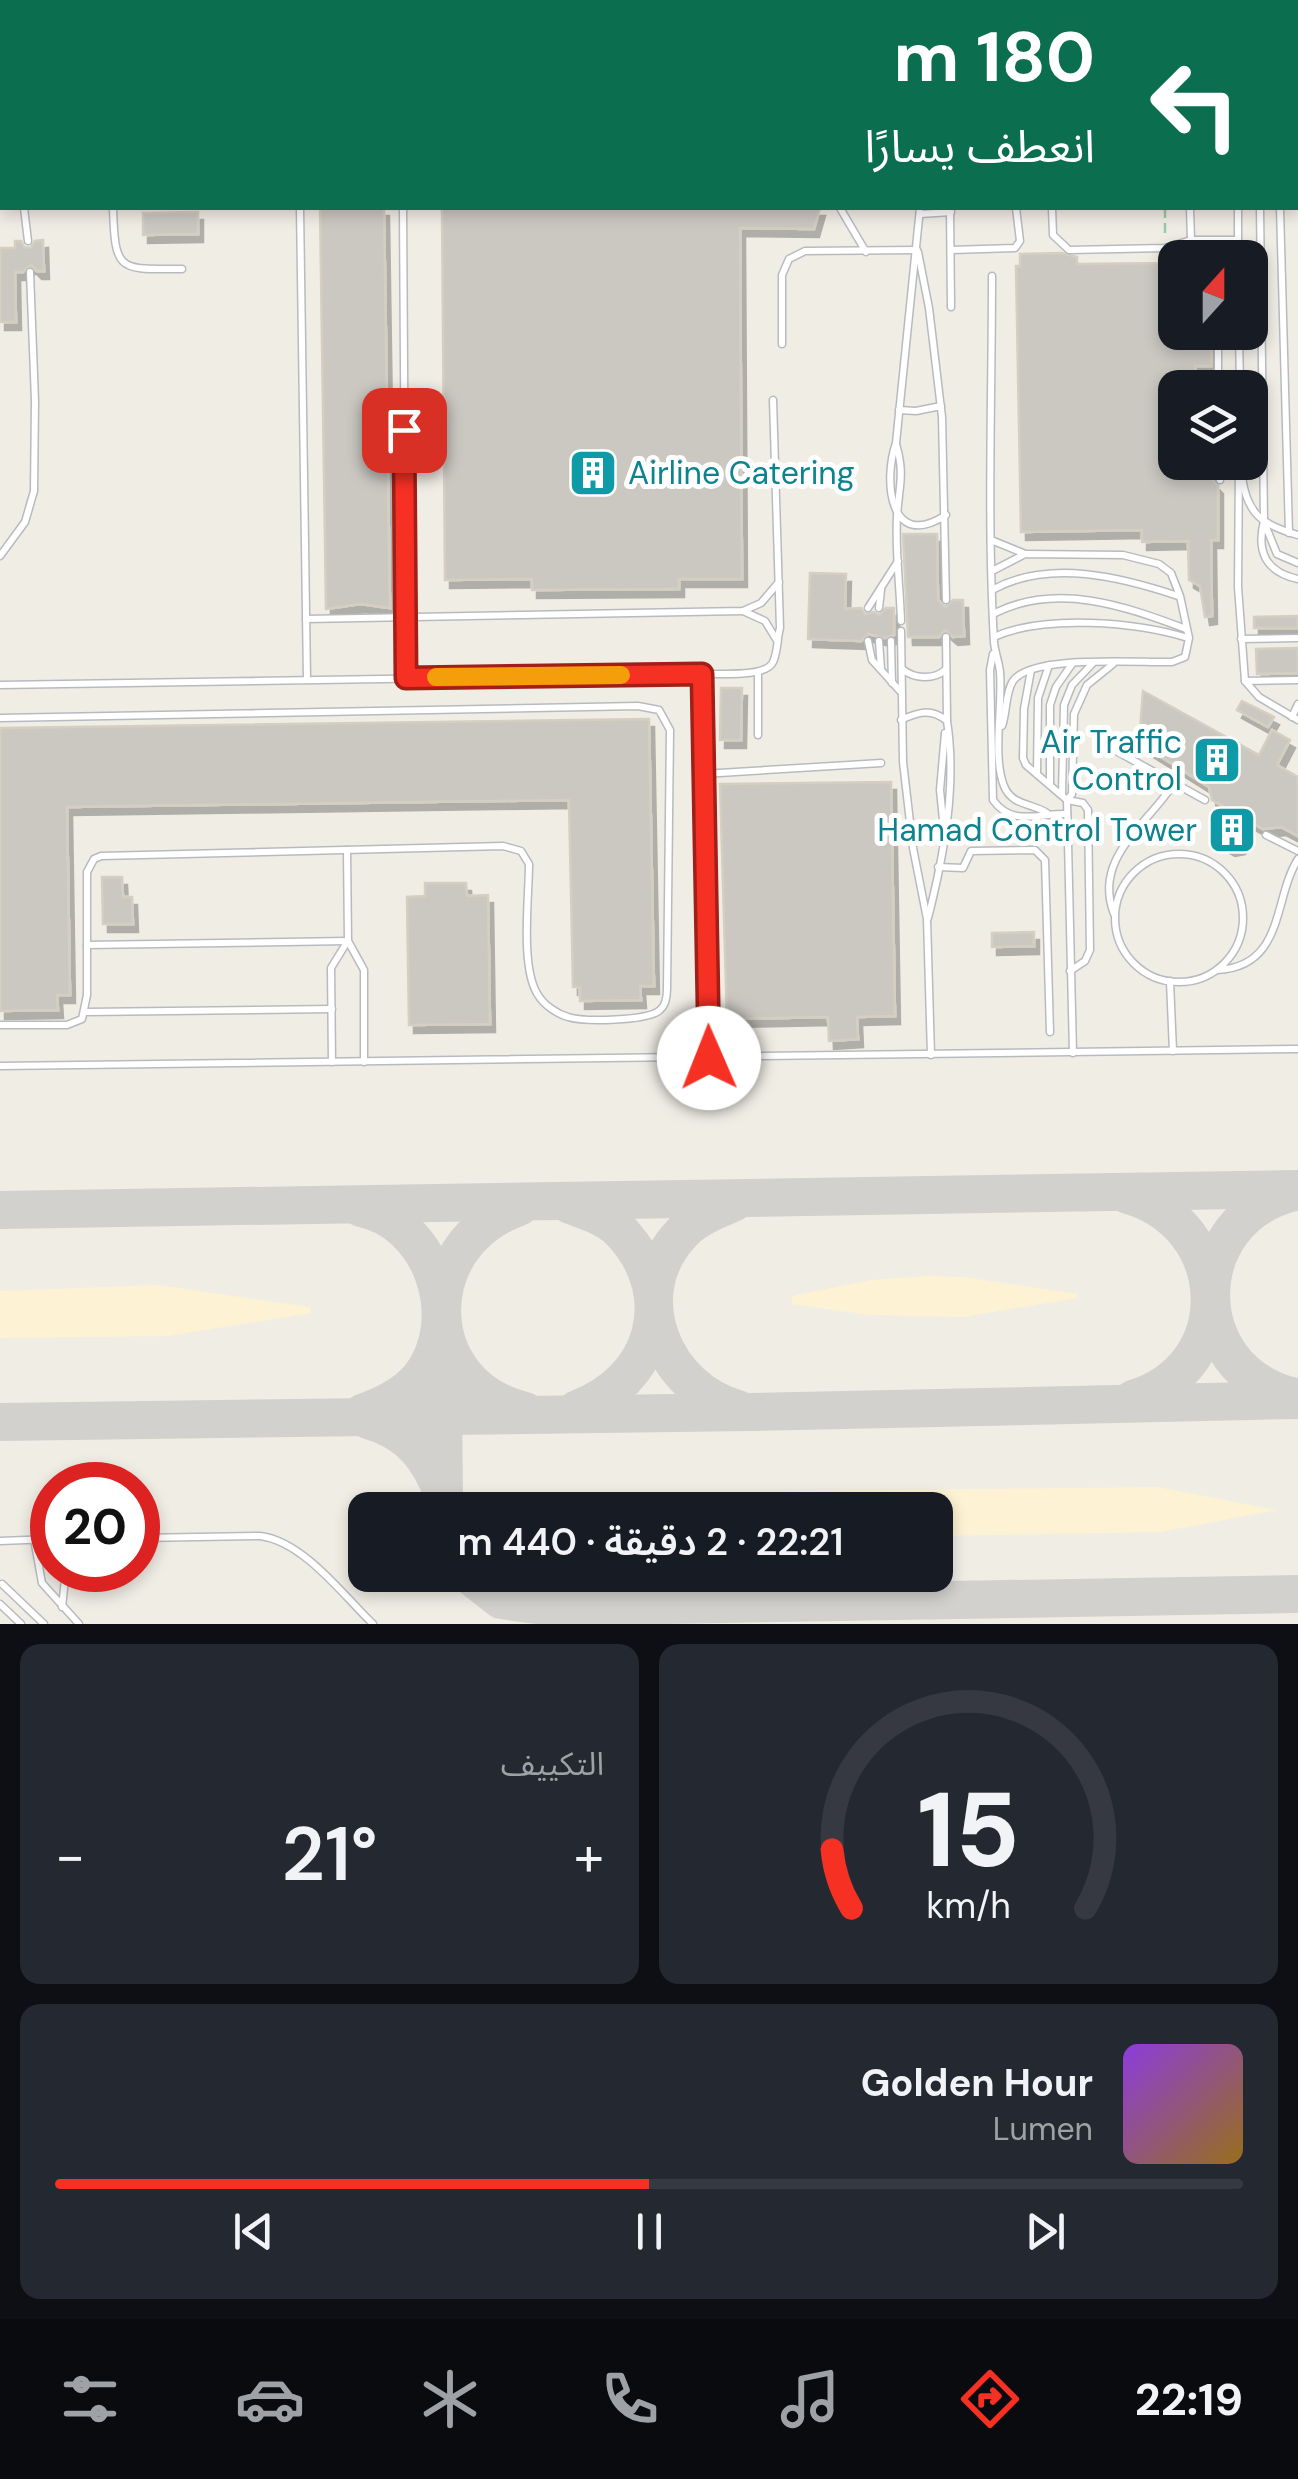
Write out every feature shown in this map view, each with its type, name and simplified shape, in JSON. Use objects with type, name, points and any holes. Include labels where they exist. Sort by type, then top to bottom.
[{"type":"lane","points":[[24,210],[28,241]]},
{"type":"lane","points":[[113,210],[114,248],[122,262],[136,269],[182,270]]},
{"type":"lane","points":[[300,210],[307,680]]},
{"type":"lane","points":[[403,210],[406,678]]},
{"type":"lane","points":[[841,210],[866,252]]},
{"type":"lane","points":[[946,515],[924,525],[914,524],[897,514],[889,495],[889,463],[896,443],[920,210],[950,210],[951,307]]},
{"type":"lane","points":[[951,250],[1016,248],[1020,238],[1016,210]]},
{"type":"lane","points":[[1052,210],[1053,235],[1069,250],[1158,248]]},
{"type":"lane","points":[[1190,210],[1191,240]]},
{"type":"lane","points":[[1238,210],[1238,240]]},
{"type":"lane","points":[[1260,210],[1264,521],[1261,545],[1265,561],[1279,574],[1298,578]]},
{"type":"lane","points":[[1280,210],[1289,533]]},
{"type":"lane","points":[[782,344],[782,276],[789,259],[804,251],[917,250]]},
{"type":"lane","points":[[917,250],[927,294],[941,406],[946,600]]},
{"type":"lane","points":[[0,556],[25,522],[34,491],[30,272]]},
{"type":"lane","points":[[992,276],[992,540],[1001,771],[1006,790],[1019,803],[1036,805],[1047,813]]},
{"type":"lane","points":[[0,685],[758,672],[773,663],[780,628],[774,400]]},
{"type":"lane","points":[[899,410],[916,412],[941,406]]},
{"type":"lane","points":[[896,443],[902,462],[902,494],[897,514],[900,621]]},
{"type":"lane","points":[[1240,480],[1238,586],[1245,681],[1260,698],[1295,718],[1298,704]]},
{"type":"lane","points":[[1243,480],[1247,502],[1264,521],[1277,554],[1298,563]]},
{"type":"lane","points":[[1264,521],[1298,535]]},
{"type":"lane","points":[[992,540],[1025,554],[1141,558],[1171,573],[1188,634],[1187,652],[1180,660],[1032,669],[1013,682],[1000,734]]},
{"type":"lane","points":[[993,571],[1025,554]]},
{"type":"lane","points":[[868,608],[899,560]]},
{"type":"lane","points":[[994,589],[1025,574],[1111,576],[1180,596]]},
{"type":"lane","points":[[306,619],[743,611],[761,603],[779,582]]},
{"type":"lane","points":[[880,608],[881,588]]},
{"type":"lane","points":[[994,613],[1028,600],[1112,603],[1188,634]]},
{"type":"lane","points":[[743,611],[765,621],[776,640]]},
{"type":"lane","points":[[994,637],[1029,626],[1124,624],[1188,634]]},
{"type":"lane","points":[[901,631],[901,720],[913,848],[927,919],[930,1055]]},
{"type":"lane","points":[[927,919],[951,786],[946,637]]},
{"type":"lane","points":[[1242,640],[1298,638]]},
{"type":"lane","points":[[868,641],[870,656],[900,690]]},
{"type":"lane","points":[[879,641],[882,672]]},
{"type":"lane","points":[[891,641],[892,684]]},
{"type":"lane","points":[[995,648],[990,670],[993,800],[1002,811],[1016,817],[1067,814]]},
{"type":"lane","points":[[1074,1053],[1064,705],[1072,685],[1092,663]]},
{"type":"lane","points":[[1050,785],[1050,705],[1056,687],[1072,664]]},
{"type":"lane","points":[[1064,798],[1072,794],[1073,728],[1078,703],[1087,685],[1114,664]]},
{"type":"lane","points":[[1038,776],[1038,698],[1049,665]]},
{"type":"lane","points":[[901,668],[908,674],[923,676],[939,675],[946,668]]},
{"type":"lane","points":[[1032,669],[1025,696],[1023,758],[1064,798],[1086,806],[1088,820],[1090,950],[1086,961],[1070,971]]},
{"type":"lane","points":[[758,672],[758,735]]},
{"type":"lane","points":[[702,674],[709,1058]]},
{"type":"lane","points":[[1245,681],[1298,680]]},
{"type":"lane","points":[[0,718],[638,706],[660,710],[670,730],[668,989],[663,1008],[645,1017],[578,1019],[566,1017],[543,1002],[529,970],[529,864],[521,851],[502,846],[101,856],[94,859],[87,872],[86,1012],[76,1023],[0,1025]]},
{"type":"lane","points":[[901,720],[924,711],[946,721]]},
{"type":"lane","points":[[1109,747],[1204,800]]},
{"type":"lane","points":[[703,774],[881,763]]},
{"type":"lane","points":[[1174,783],[1120,850],[1109,890],[1121,944],[1146,972],[1170,981],[1194,980],[1216,970],[1240,966],[1266,944],[1277,925],[1298,855],[1266,835]]},
{"type":"lane","points":[[346,850],[348,941],[364,970],[364,1062]]},
{"type":"lane","points":[[938,867],[963,868],[971,851],[1035,850],[1042,854],[1046,860],[1050,1032]]},
{"type":"lane","points":[[1116,919],[1126,884],[1142,866],[1175,855],[1210,862],[1235,887],[1242,909],[1238,944],[1216,970]]},
{"type":"lane","points":[[86,945],[348,941]]},
{"type":"lane","points":[[332,1062],[331,968],[348,941]]},
{"type":"lane","points":[[1170,981],[1173,1051]]},
{"type":"lane","points":[[86,1012],[332,1009]]},
{"type":"lane","points":[[0,1066],[1298,1049]]},
{"type":"lane","points":[[160,1538],[260,1536],[287,1543],[373,1624]]},
{"type":"lane","points":[[0,1541],[30,1539]]},
{"type":"lane","points":[[2,1584],[44,1624]]},
{"type":"lane","points":[[49,1592],[79,1624]]},
{"type":"lane","points":[[62,1608],[64,1592]]},
{"type":"lane","points":[[0,1604],[21,1624]]},
{"type":"path","points":[[1165,210],[1165,240]]},
{"type":"sand","points":[[963,1277],[1078,1294],[1077,1298],[963,1317],[870,1315],[792,1304],[792,1296],[871,1280]]},
{"type":"sand","points":[[158,1285],[310,1307],[311,1313],[168,1336],[0,1338],[0,1291]]},
{"type":"sand","points":[[1157,1487],[1277,1510],[1161,1532],[953,1536],[953,1492],[725,1492]]},
{"type":"building","points":[[320,210],[384,210],[390,608],[360,604],[326,609]]},
{"type":"building","name":"Airline Catering","points":[[442,210],[819,210],[814,229],[740,228],[742,579],[679,579],[679,589],[532,590],[532,579],[445,580]]},
{"type":"building","points":[[198,212],[198,234],[143,235],[143,213]]},
{"type":"building","points":[[43,240],[44,271],[31,265],[23,272],[15,272],[16,322],[0,322],[0,248],[15,248],[15,241],[21,241],[30,248],[35,241]]},
{"type":"building","points":[[1062,253],[1077,257],[1077,264],[1158,263],[1158,350],[1211,350],[1211,366],[1158,370],[1158,480],[1213,480],[1218,486],[1218,540],[1211,540],[1212,616],[1205,617],[1200,586],[1189,580],[1188,541],[1142,542],[1142,530],[1021,532],[1016,266],[1020,266],[1020,254]]},
{"type":"building","points":[[903,534],[937,534],[938,600],[945,607],[953,600],[963,600],[964,636],[953,637],[945,630],[939,637],[908,637]]},
{"type":"building","points":[[810,573],[846,574],[845,609],[861,608],[865,614],[879,615],[886,608],[894,608],[894,635],[885,638],[868,634],[861,641],[808,639]]},
{"type":"building","points":[[1298,616],[1298,628],[1254,628],[1254,617]]},
{"type":"building","points":[[1298,648],[1298,673],[1257,674],[1256,649]]},
{"type":"building","points":[[721,688],[742,688],[741,740],[720,740]]},
{"type":"building","name":"Air Traffic Control","points":[[1143,691],[1259,755],[1272,730],[1290,740],[1277,765],[1298,777],[1298,836],[1281,827],[1263,829],[1250,822],[1247,838],[1240,846],[1230,848],[1221,843],[1217,829],[1230,810],[1212,800],[1209,787],[1139,743]]},
{"type":"building","points":[[1242,701],[1274,717],[1268,727],[1237,710]]},
{"type":"building","points":[[649,719],[654,986],[640,986],[641,1000],[580,1001],[580,987],[573,987],[569,800],[67,807],[70,995],[57,995],[58,1010],[0,1011],[0,728]]},
{"type":"building","points":[[891,782],[895,1016],[857,1017],[858,1039],[829,1041],[828,1017],[727,1019],[720,784]]},
{"type":"building","points":[[102,877],[122,877],[123,897],[132,897],[133,924],[103,924]]},
{"type":"building","points":[[425,883],[466,883],[467,896],[488,895],[490,1024],[409,1025],[407,897],[425,896]]},
{"type":"building","points":[[1034,932],[1034,946],[992,947],[992,933]]},
{"type":"taxiway","points":[[0,1210],[1298,1189]]},
{"type":"taxiway","points":[[1291,1193],[1256,1209],[1231,1233],[1216,1262],[1211,1294],[1216,1327],[1231,1356],[1256,1380],[1291,1396]]},
{"type":"taxiway","points":[[1128,1195],[1163,1211],[1188,1235],[1204,1264],[1210,1296],[1206,1328],[1192,1358],[1168,1382],[1133,1399]]},
{"type":"taxiway","points":[[735,1202],[699,1219],[681,1234],[664,1258],[655,1284],[654,1311],[660,1337],[672,1361],[690,1382],[712,1398],[738,1409]]},
{"type":"taxiway","points":[[570,1205],[606,1220],[624,1235],[641,1259],[651,1284],[654,1310],[650,1335],[625,1379],[577,1409]]},
{"type":"taxiway","points":[[519,1207],[485,1225],[461,1250],[446,1281],[442,1313],[448,1345],[463,1373],[489,1396],[525,1411]]},
{"type":"taxiway","points":[[361,1208],[386,1217],[407,1233],[423,1253],[440,1302],[440,1328],[434,1353],[421,1376],[401,1394],[362,1413]]},
{"type":"taxiway","points":[[368,1420],[395,1431],[416,1448],[444,1497],[442,1310]]},
{"type":"taxiway","points":[[0,1422],[1298,1400]]},
{"type":"taxiway","points":[[491,1592],[501,1600],[551,1607],[1298,1594]]},
{"type":"slow traffic","points":[[436,677],[621,675]]},
{"type":"place","name":"Airline Catering","points":[[593,473]]},
{"type":"place","name":"Air Traffic Control","points":[[1217,760]]},
{"type":"place","name":"Hamad Control Tower","points":[[1232,830]]},
{"type":"route","points":[[404,430],[406,678],[702,674],[709,1058]]}]
